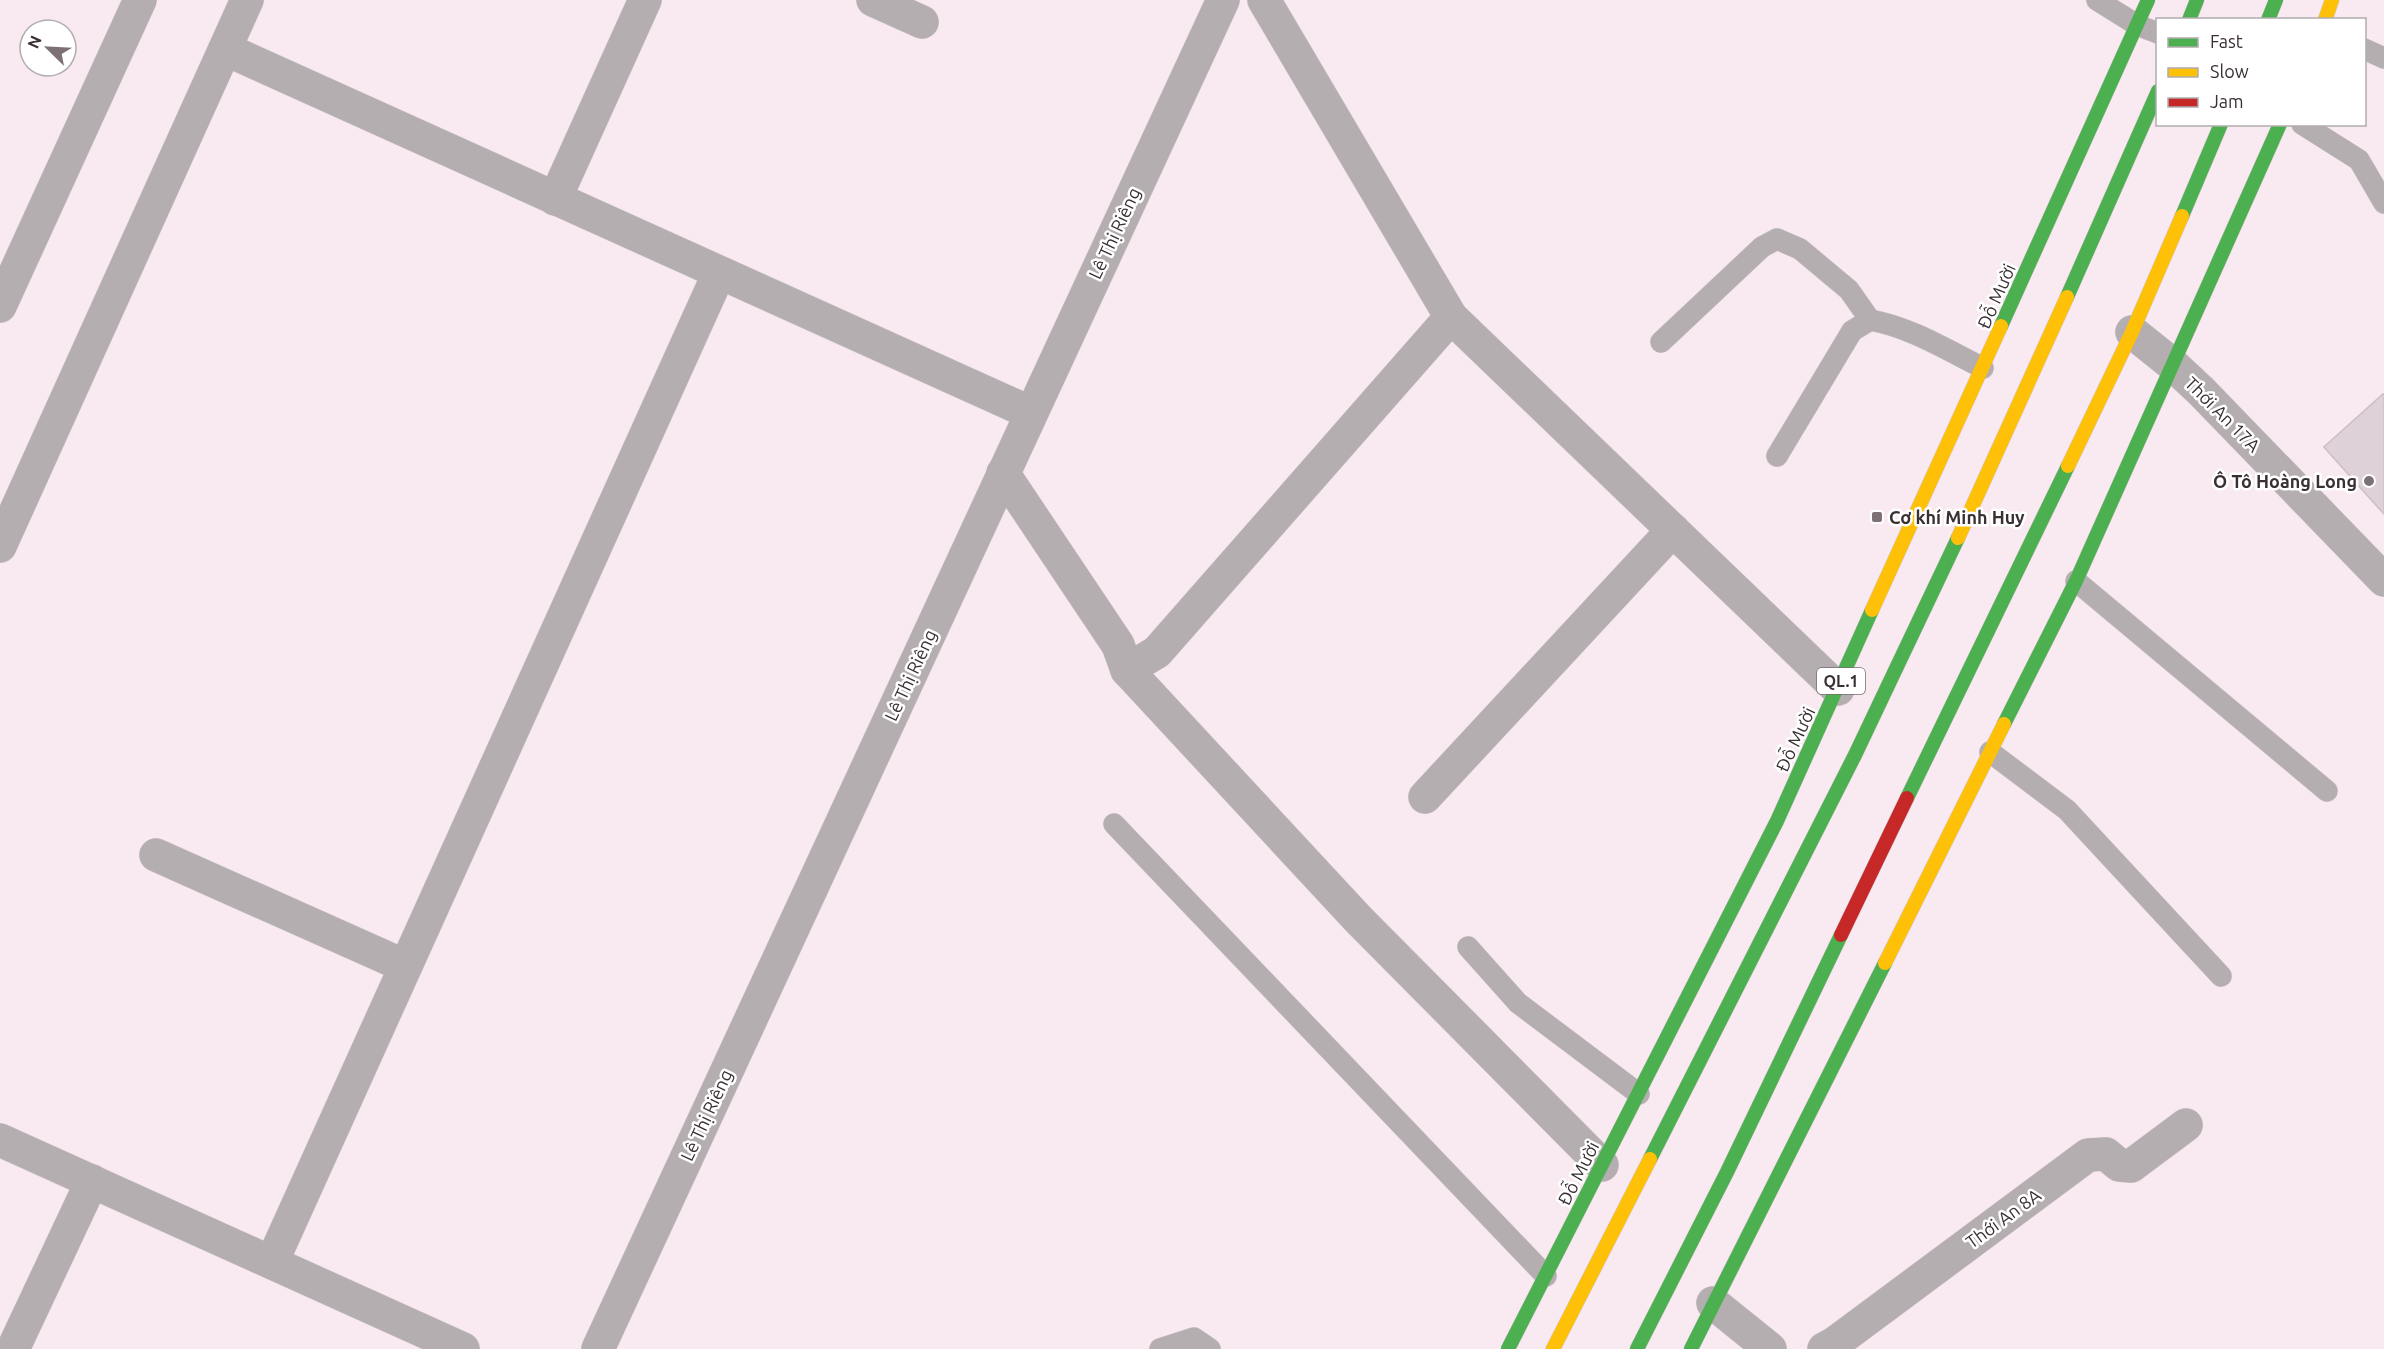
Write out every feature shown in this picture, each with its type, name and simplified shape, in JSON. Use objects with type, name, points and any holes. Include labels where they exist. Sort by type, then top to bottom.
[{"type":"highway","name":"Đỗ Mười","points":[[1508,1349],[1777,821],[2148,0]]},
{"type":"highway","points":[[2190,18],[2197,0]]},
{"type":"highway","points":[[2326,18],[2332,0]]},
{"type":"highway","name":"QL.1","points":[[1553,1349],[1855,755],[1994,461],[2156,93]]},
{"type":"highway","points":[[1638,1349],[1727,1172],[2132,332],[2220,126]]},
{"type":"highway","points":[[1691,1349],[2076,581],[2279,126]]},
{"type":"highway","points":[[1722,1215],[1727,1172]]},
{"type":"highway","points":[[1713,1303],[1717,1270]]},
{"type":"street","points":[[0,306],[140,0]]},
{"type":"street","points":[[0,546],[247,0]]},
{"type":"street","points":[[555,200],[645,0]]},
{"type":"street","points":[[873,0],[922,22]]},
{"type":"street","name":"Lê Thị Riêng","points":[[598,1349],[1223,0]]},
{"type":"street","points":[[1264,0],[1451,317],[1838,688]]},
{"type":"street","points":[[225,49],[1031,413]]},
{"type":"street","points":[[272,1262],[719,273]]},
{"type":"street","points":[[1127,670],[1157,652],[1451,317]]},
{"type":"street","name":"Thới An 17A","points":[[2132,332],[2172,363],[2384,580]]},
{"type":"street","points":[[1004,473],[1118,645],[1127,670],[1358,919],[1602,1165]]},
{"type":"street","points":[[1425,797],[1673,530]]},
{"type":"street","points":[[156,855],[405,966]]},
{"type":"street","name":"Thới An 8A","points":[[1824,1349],[2088,1155],[2106,1154],[2119,1165],[2131,1166],[2186,1125]]},
{"type":"street","points":[[0,1140],[463,1349]]},
{"type":"street","points":[[13,1349],[92,1181]]},
{"type":"street","points":[[1713,1303],[1770,1349]]},
{"type":"lane","points":[[2097,0],[2137,25],[2156,33]]},
{"type":"lane","points":[[2366,50],[2384,58]]},
{"type":"lane","points":[[2305,126],[2359,160],[2384,203]]},
{"type":"lane","points":[[1661,342],[1762,248],[1777,239],[1800,249],[1850,290],[1870,320]]},
{"type":"lane","points":[[1777,456],[1852,331],[1870,320],[1889,324],[1983,368]]},
{"type":"lane","points":[[2076,581],[2327,790]]},
{"type":"lane","points":[[1990,752],[2067,810],[2221,976]]},
{"type":"lane","points":[[1114,824],[1546,1276]]},
{"type":"lane","points":[[1468,947],[1518,1003],[1639,1094]]},
{"type":"lane","points":[[1161,1349],[1194,1338],[1210,1349]]},
{"type":"building","name":"Ô Tô Hoàng Long","points":[[2384,395],[2384,514],[2324,447]]},
{"type":"building","name":"Ô Tô Hoàng Long","points":[[2384,395],[2384,514],[2324,447]]},
{"type":"traffic: fast","points":[[2001,326],[2148,0]]},
{"type":"traffic: fast","points":[[2190,18],[2197,0]]},
{"type":"traffic: fast","points":[[2269,18],[2276,0]]},
{"type":"traffic: fast","points":[[2067,297],[2156,96]]},
{"type":"traffic: fast","points":[[2182,216],[2220,126]]},
{"type":"traffic: fast","points":[[2004,724],[2076,581],[2279,126]]},
{"type":"traffic: fast","points":[[1907,798],[2068,466]]},
{"type":"traffic: fast","points":[[1650,1159],[1855,755],[1958,538]]},
{"type":"traffic: fast","points":[[1508,1349],[1777,821],[1872,610]]},
{"type":"traffic: fast","points":[[1637,1349],[1727,1172],[1841,935]]},
{"type":"traffic: fast","points":[[1691,1349],[1885,963]]},
{"type":"traffic: slow","points":[[2326,18],[2332,0]]},
{"type":"traffic: slow","points":[[2068,466],[2132,332],[2182,216]]},
{"type":"traffic: slow","points":[[1958,538],[2067,297]]},
{"type":"traffic: slow","points":[[1872,610],[2001,326]]},
{"type":"traffic: slow","points":[[1885,963],[2004,724]]},
{"type":"traffic: slow","points":[[1553,1349],[1650,1159]]},
{"type":"traffic: jam","points":[[1841,935],[1907,798]]},
{"type":"place","name":"Ô Tô Hoàng Long","points":[[2369,481]]},
{"type":"place","name":"Cơ khí Minh Huy","points":[[1877,517]]}]
